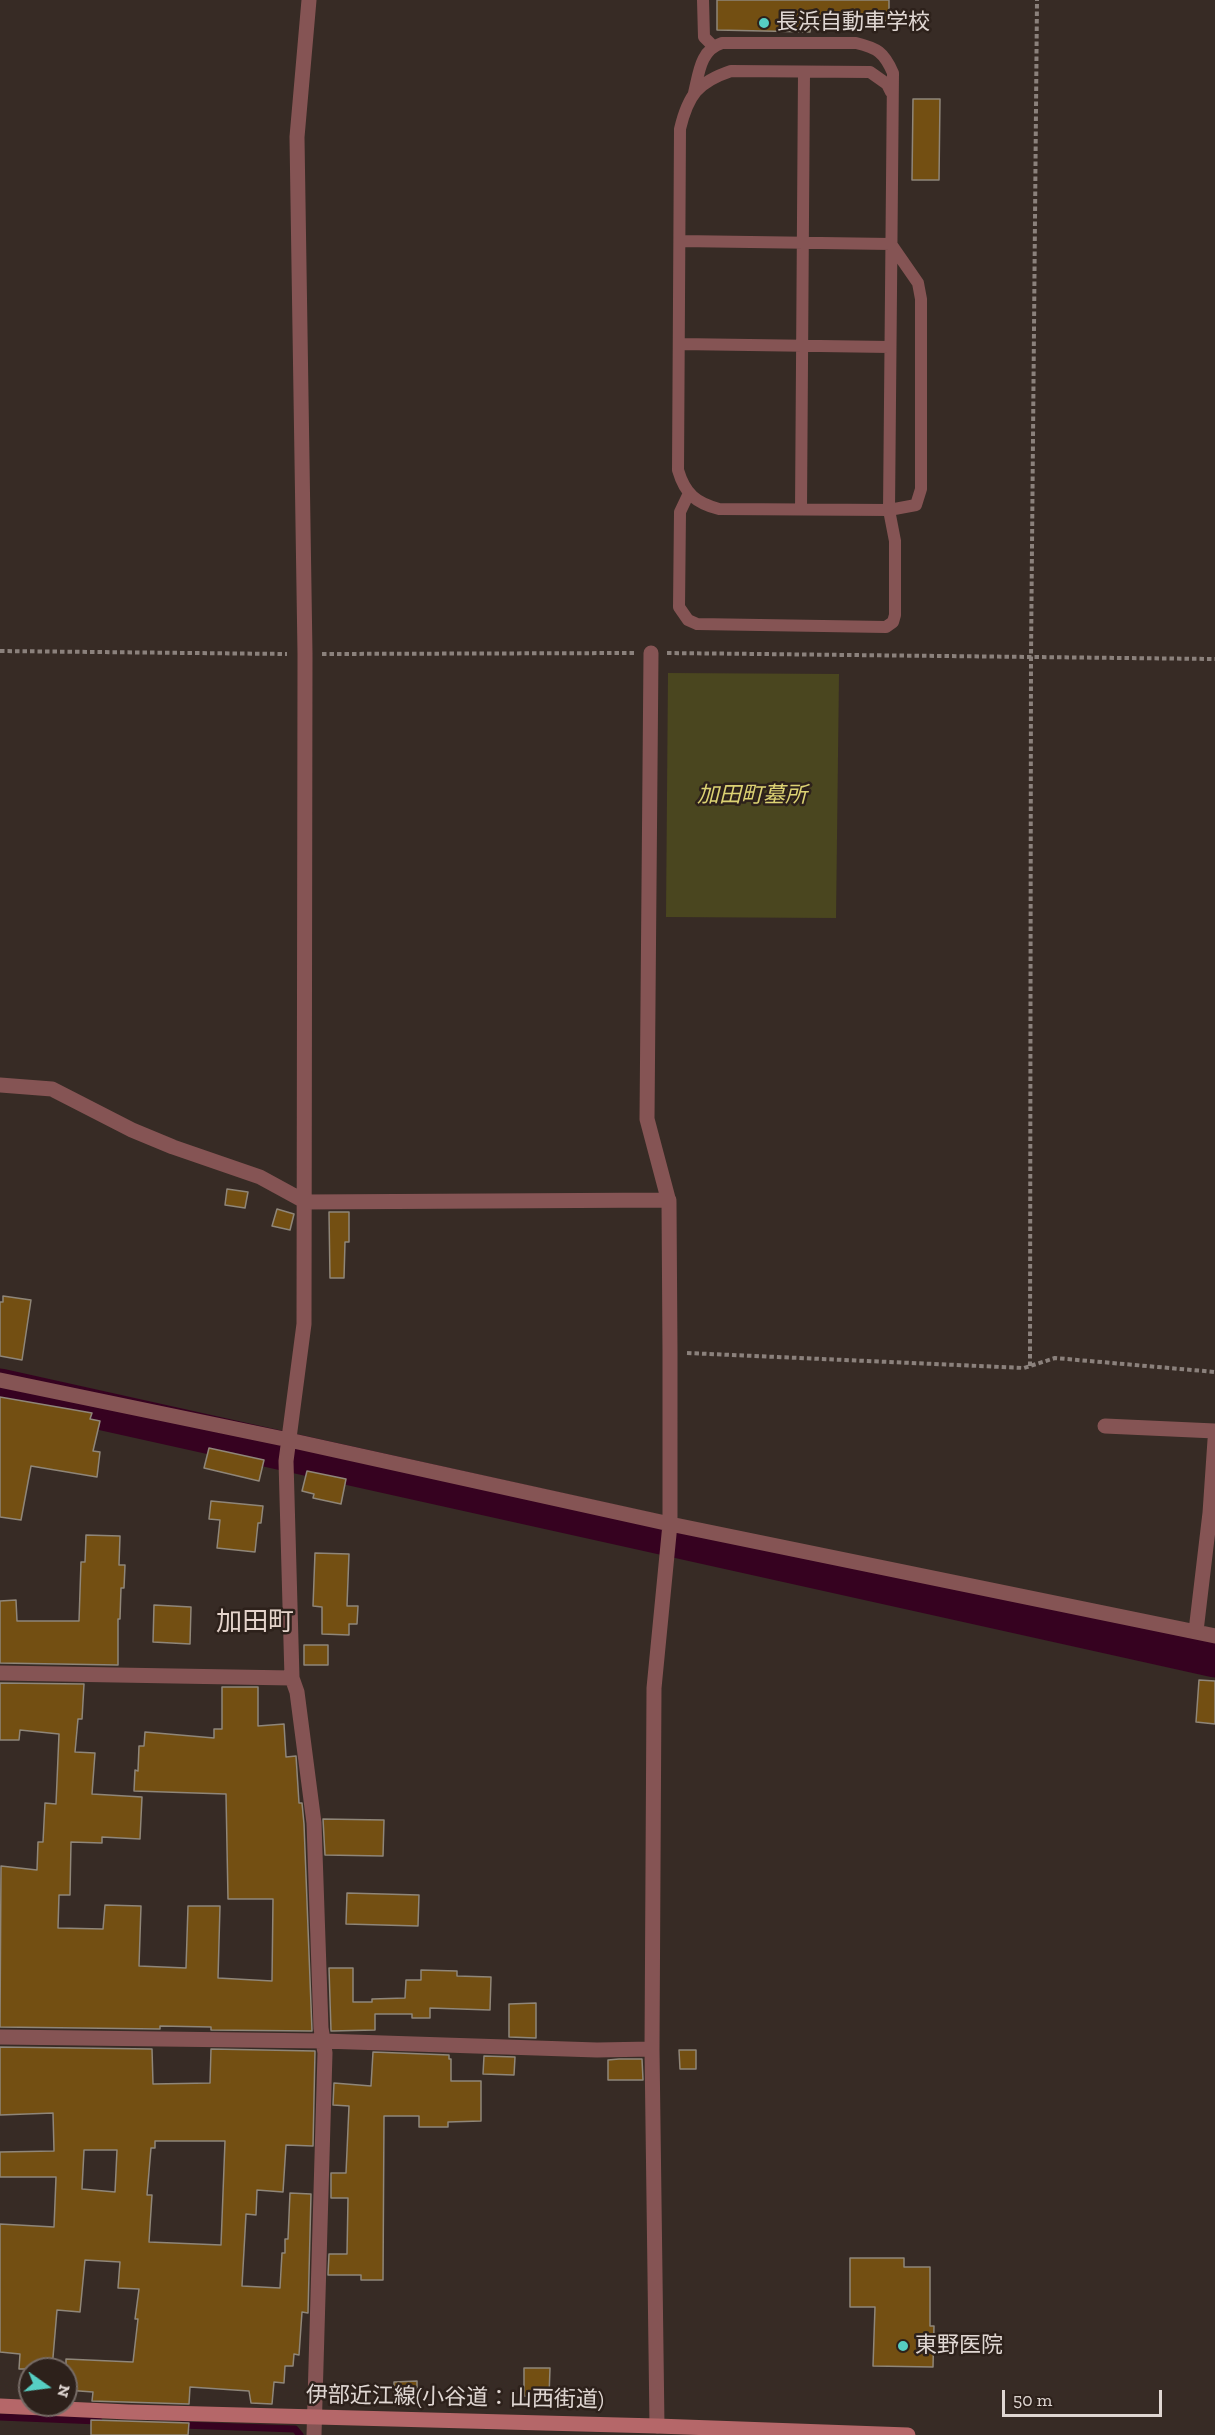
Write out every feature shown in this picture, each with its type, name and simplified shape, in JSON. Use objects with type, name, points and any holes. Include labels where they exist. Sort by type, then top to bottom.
[{"type":"main road","name":"伊部近江線(小谷道：山西街道)","points":[[0,2406],[128,2412],[908,2435]]},
{"type":"street","points":[[309,0],[297,137],[305,654],[304,1324],[286,1461],[292,1678],[297,1692],[314,1824],[325,2053],[314,2435]]},
{"type":"street","points":[[651,653],[647,1119],[669,1200],[670,1352],[669,1533],[654,1688],[652,2049],[657,2426]]},
{"type":"street","points":[[0,1085],[52,1089],[132,1130],[260,1177],[304,1202],[669,1200]]},
{"type":"street","points":[[0,1380],[289,1442],[669,1533],[1215,1636]]},
{"type":"street","points":[[1105,1426],[1215,1431]]},
{"type":"street","points":[[1196,1631],[1212,1513],[1215,1440]]},
{"type":"street","points":[[0,1673],[292,1678]]},
{"type":"street","points":[[0,2037],[323,2041],[597,2050],[652,2049]]},
{"type":"lane","points":[[703,0],[704,37],[713,46]]},
{"type":"lane","points":[[689,494],[680,512],[679,607],[688,620],[697,624],[886,627],[892,622],[895,615],[895,541],[889,510],[892,73],[888,61],[875,48],[856,43],[722,43],[713,46],[704,56],[694,93],[685,109],[680,129],[678,470],[681,482],[700,504],[719,509],[889,510],[916,505],[921,489],[921,299],[918,283],[891,243]]},
{"type":"lane","points":[[694,93],[711,78],[731,71],[870,72],[887,84],[891,93]]},
{"type":"lane","points":[[801,509],[804,72]]},
{"type":"lane","points":[[680,242],[891,243]]},
{"type":"lane","points":[[679,344],[890,347]]},
{"type":"path","points":[[1030,1366],[1031,657],[1037,0]]},
{"type":"path","points":[[0,651],[305,654],[651,653],[1215,659]]},
{"type":"path","points":[[670,1352],[1024,1368],[1055,1358],[1215,1372]]},
{"type":"green space","name":"加田町墓所","points":[[668,673],[839,674],[836,918],[666,917]]},
{"type":"building","name":"長浜自動車学校","points":[[717,0],[889,0],[889,21],[811,21],[810,32],[717,30]]},
{"type":"building","points":[[913,99],[940,99],[939,180],[912,180]]},
{"type":"building","points":[[227,1189],[248,1192],[245,1208],[225,1205]]},
{"type":"building","points":[[277,1209],[294,1214],[290,1230],[272,1226]]},
{"type":"building","points":[[329,1212],[349,1212],[349,1242],[345,1242],[344,1278],[330,1278]]},
{"type":"building","points":[[3,1296],[31,1300],[22,1360],[0,1356],[0,1302],[3,1302]]},
{"type":"building","points":[[0,1397],[92,1413],[90,1419],[100,1421],[93,1451],[100,1452],[97,1477],[31,1466],[21,1520],[0,1517]]},
{"type":"building","points":[[209,1448],[264,1460],[259,1481],[204,1468]]},
{"type":"building","points":[[307,1471],[346,1479],[341,1504],[313,1498],[314,1494],[302,1491]]},
{"type":"building","points":[[211,1501],[263,1506],[261,1523],[258,1523],[255,1552],[217,1548],[220,1520],[209,1519]]},
{"type":"building","points":[[86,1535],[120,1536],[119,1565],[125,1565],[124,1588],[121,1588],[120,1619],[118,1619],[118,1665],[0,1663],[0,1601],[16,1600],[17,1621],[79,1621],[81,1562],[85,1562]]},
{"type":"building","points":[[315,1553],[349,1554],[347,1606],[358,1606],[357,1624],[349,1624],[349,1635],[322,1634],[322,1607],[313,1606]]},
{"type":"building","points":[[154,1605],[191,1607],[190,1644],[153,1642]]},
{"type":"building","points":[[304,1645],[328,1645],[328,1665],[304,1665]]},
{"type":"building","points":[[1199,1680],[1215,1681],[1215,1724],[1196,1722]]},
{"type":"building","points":[[0,1683],[84,1684],[82,1719],[78,1719],[75,1752],[95,1753],[92,1794],[142,1797],[140,1839],[102,1837],[102,1843],[71,1842],[70,1895],[59,1895],[58,1928],[103,1929],[105,1905],[141,1906],[139,1966],[186,1968],[188,1906],[220,1906],[218,1978],[272,1981],[273,1899],[228,1899],[226,1794],[134,1791],[139,1746],[144,1746],[145,1732],[214,1738],[214,1729],[222,1729],[222,1687],[258,1687],[258,1726],[284,1724],[286,1757],[296,1756],[299,1803],[302,1803],[304,1824],[312,2031],[211,2030],[211,2027],[160,2026],[160,2029],[0,2027],[1,1866],[37,1870],[38,1842],[43,1842],[45,1803],[56,1804],[59,1734],[20,1730],[19,1740],[0,1740]]},
{"type":"building","points":[[323,1819],[384,1820],[383,1856],[325,1855]]},
{"type":"building","points":[[347,1893],[419,1895],[418,1926],[346,1924]]},
{"type":"building","points":[[329,1968],[353,1968],[353,2002],[405,1998],[406,1980],[421,1980],[421,1970],[457,1971],[457,1976],[491,1977],[490,2010],[430,2008],[430,2018],[412,2018],[412,2014],[375,2014],[375,2030],[331,2031]]},
{"type":"building","points":[[536,2003],[536,2038],[509,2037],[509,2004]]},
{"type":"building","points":[[0,2047],[152,2049],[153,2084],[210,2083],[211,2049],[315,2051],[313,2146],[286,2145],[283,2192],[257,2190],[256,2215],[246,2214],[242,2286],[280,2288],[282,2253],[285,2253],[285,2239],[288,2239],[290,2193],[311,2194],[308,2313],[302,2312],[299,2355],[294,2354],[293,2366],[285,2366],[284,2383],[274,2382],[272,2404],[251,2403],[249,2391],[190,2387],[189,2404],[92,2401],[93,2392],[78,2391],[78,2360],[133,2362],[139,2289],[118,2288],[120,2262],[85,2260],[80,2312],[57,2310],[53,2357],[20,2357],[20,2354],[0,2352],[0,2224],[54,2227],[56,2177],[0,2177],[0,2152],[54,2151],[53,2113],[0,2115]],"holes":[[[155,2141],[225,2141],[221,2245],[149,2242],[152,2195],[147,2195],[151,2148],[155,2148]],[[84,2150],[117,2150],[115,2192],[82,2189]]]},
{"type":"building","points":[[679,2050],[696,2050],[696,2069],[680,2069]]},
{"type":"building","points":[[373,2052],[449,2055],[451,2081],[481,2081],[481,2121],[448,2122],[448,2127],[419,2127],[419,2116],[384,2116],[383,2280],[361,2280],[361,2275],[328,2275],[329,2254],[347,2254],[348,2198],[331,2198],[331,2173],[346,2173],[349,2106],[333,2105],[334,2083],[371,2086]]},
{"type":"building","points":[[484,2056],[515,2057],[514,2075],[483,2074]]},
{"type":"building","points":[[642,2059],[643,2080],[608,2080],[608,2060]]},
{"type":"building","points":[[850,2258],[904,2258],[904,2267],[930,2267],[930,2326],[934,2326],[933,2367],[873,2366],[875,2307],[850,2307]]},
{"type":"building","points":[[524,2368],[550,2368],[549,2397],[524,2396]]},
{"type":"building","points":[[417,2381],[417,2404],[394,2404],[394,2382]]},
{"type":"building","points":[[91,2420],[189,2423],[188,2435],[91,2435]]},
{"type":"waterway","points":[[0,1388],[1215,1658]]},
{"type":"waterway","points":[[0,2417],[99,2421]]},
{"type":"waterway","points":[[182,2425],[295,2429],[300,2435]]},
{"type":"place","name":"長浜自動車学校","points":[[764,23]]},
{"type":"place","name":"東野医院","points":[[903,2346]]},
{"type":"district","name":"加田町","points":[[255,1623]]}]
